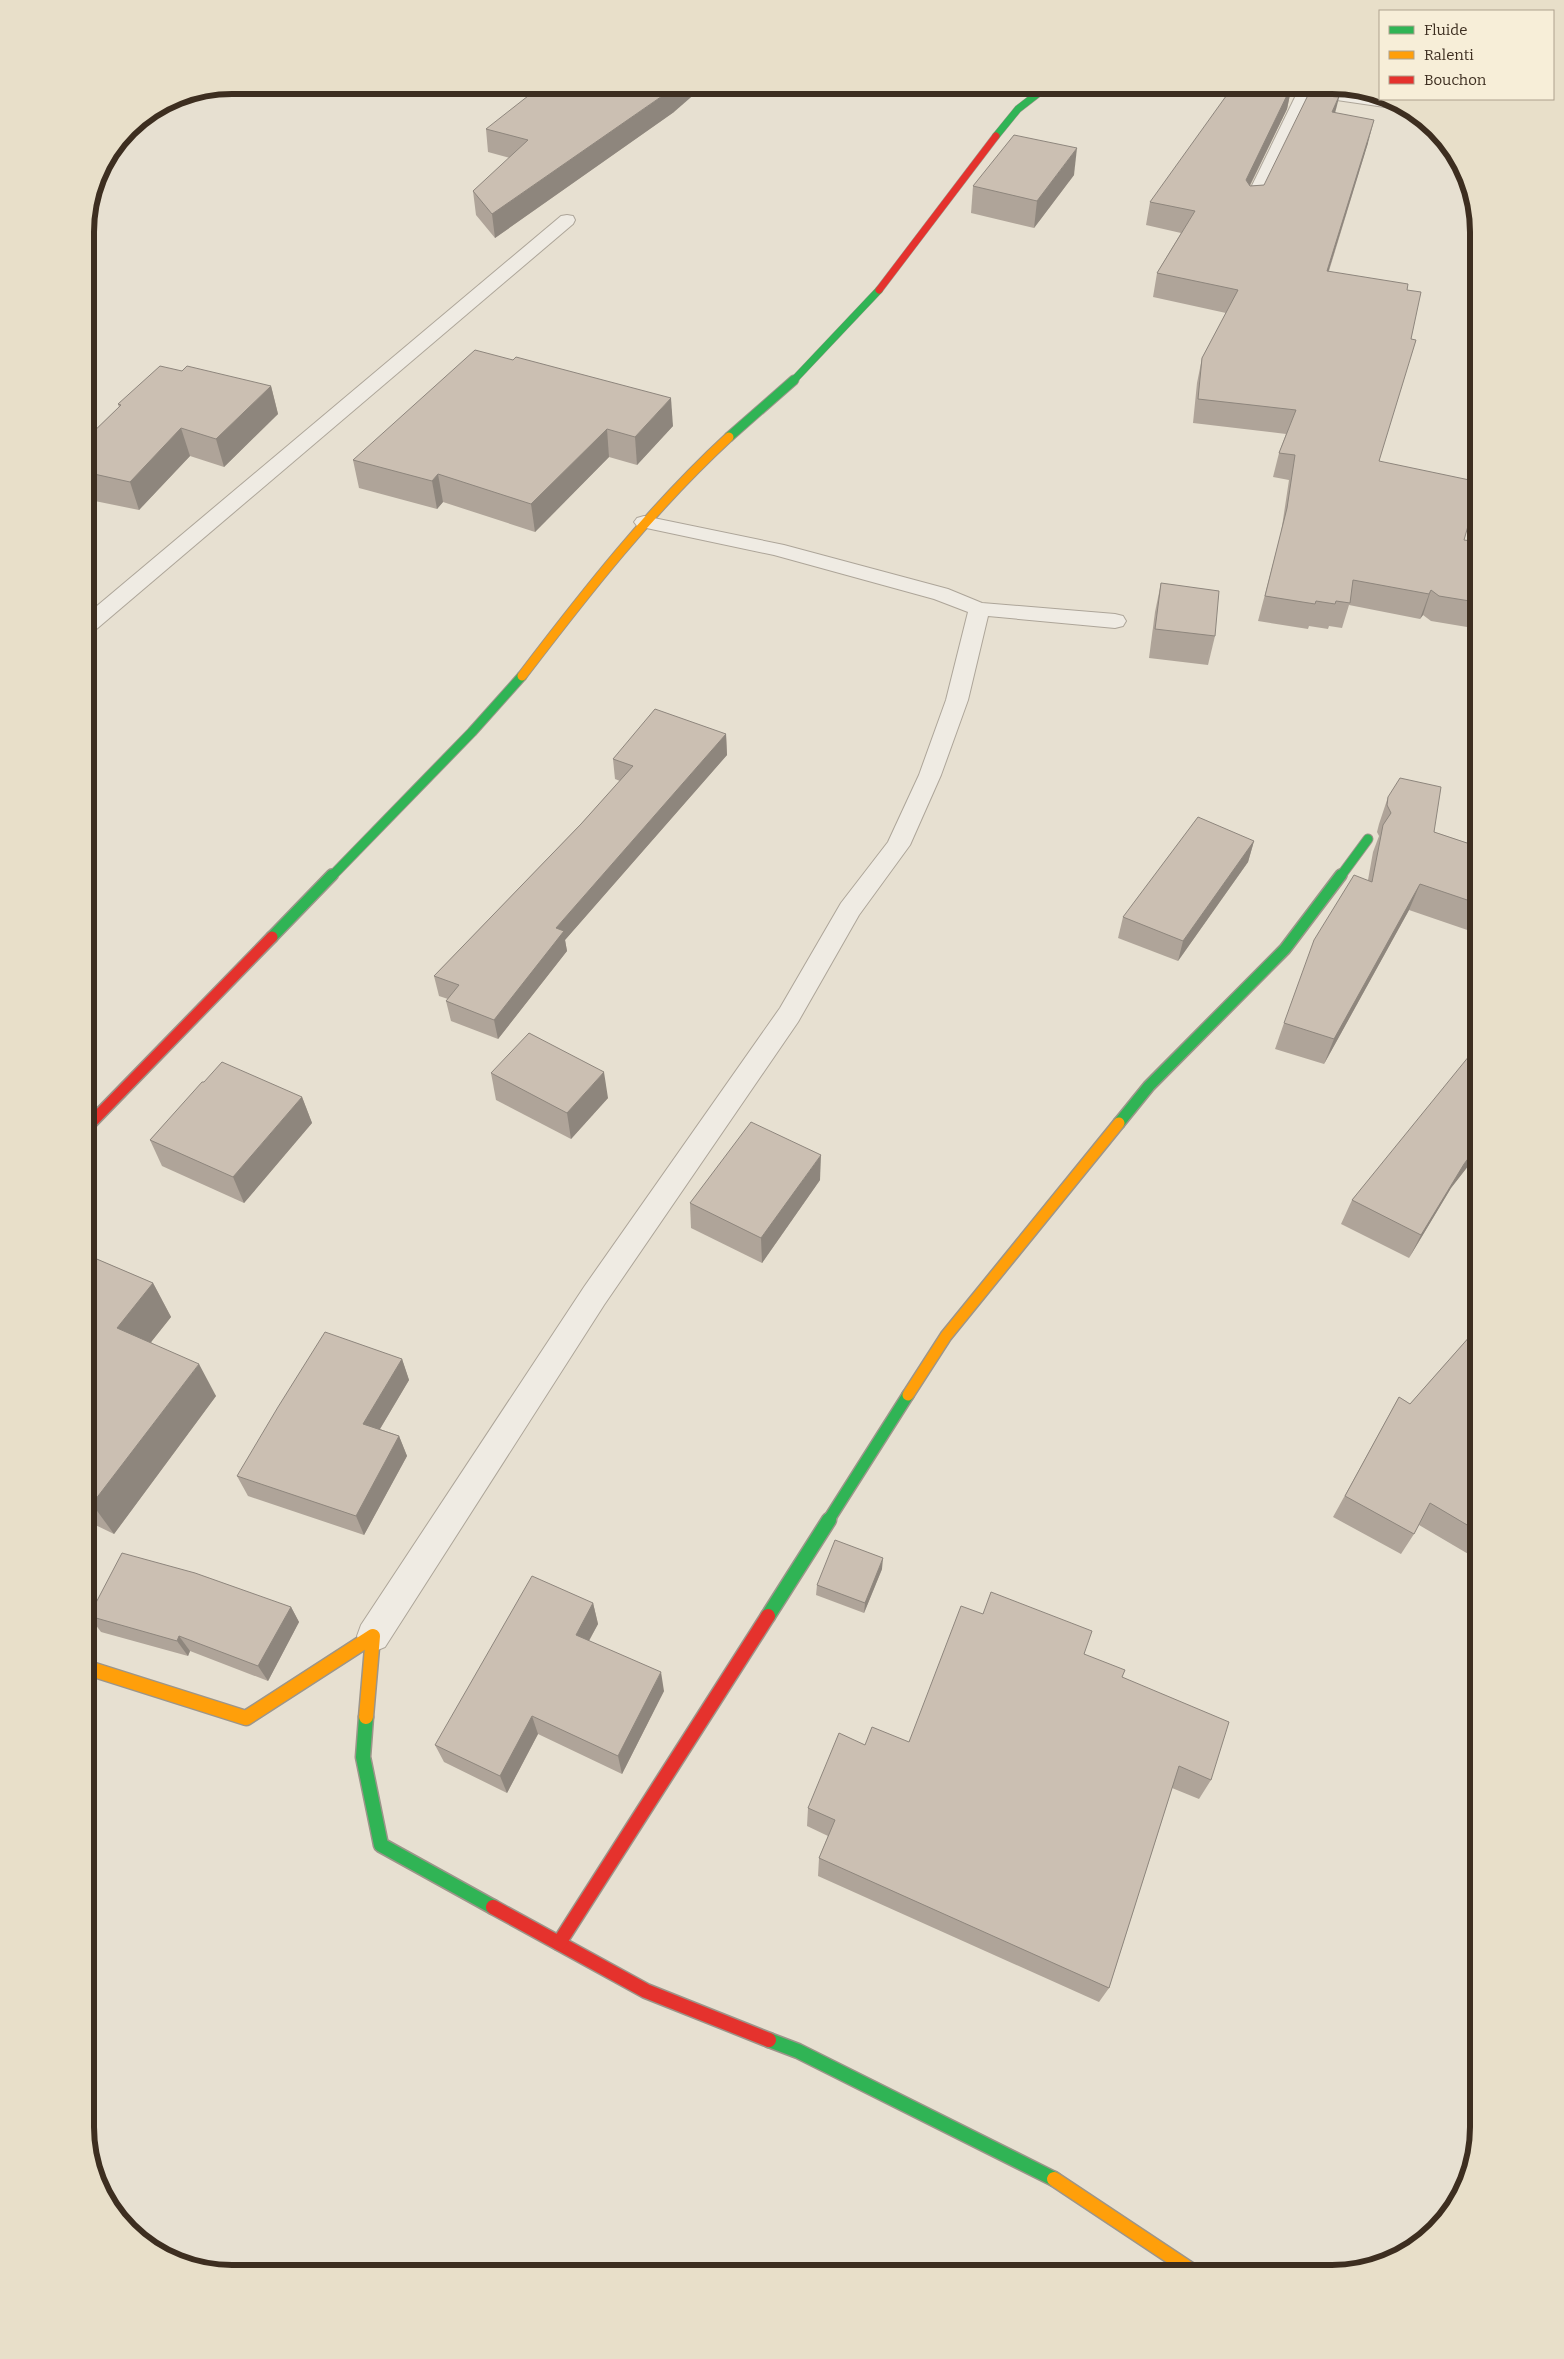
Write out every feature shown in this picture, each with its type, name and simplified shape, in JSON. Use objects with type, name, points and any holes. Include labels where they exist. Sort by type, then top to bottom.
[{"type":"street","points":[[94,1119],[508,694],[613,557],[712,451],[793,381],[882,287],[971,167],[1018,109],[1037,94]]},
{"type":"street","points":[[1251,204],[1305,94]]},
{"type":"street","points":[[1320,94],[1382,103]]},
{"type":"street","points":[[94,620],[567,220]]},
{"type":"street","points":[[644,522],[777,549],[941,594],[979,609],[1115,621]]},
{"type":"street","points":[[94,1670],[246,1718],[373,1636],[594,1296],[789,1015],[850,909],[898,845],[930,775],[957,700],[979,609]]},
{"type":"street","points":[[558,1943],[946,1336],[1149,1086],[1285,949],[1368,840]]},
{"type":"street","points":[[373,1636],[362,1757],[382,1845],[646,1990],[798,2051],[1044,2173],[1183,2265]]},
{"type":"building","points":[[531,94],[665,94],[492,214],[473,191],[528,140],[486,129]]},
{"type":"building","points":[[1228,94],[1288,94],[1246,180],[1250,186],[1264,185],[1309,94],[1340,94],[1332,112],[1374,120],[1327,271],[1408,284],[1407,290],[1421,292],[1411,339],[1416,340],[1379,461],[1470,480],[1470,519],[1464,540],[1470,541],[1470,601],[1439,596],[1431,590],[1429,594],[1353,580],[1350,603],[1336,601],[1335,604],[1316,601],[1315,604],[1265,596],[1287,508],[1295,455],[1279,453],[1296,410],[1198,399],[1202,358],[1238,290],[1157,273],[1195,211],[1150,202]]},
{"type":"building","points":[[1014,135],[1077,148],[1037,201],[973,186]]},
{"type":"building","points":[[475,350],[513,360],[516,357],[671,398],[635,437],[607,429],[531,504],[438,474],[432,481],[353,460]]},
{"type":"building","points":[[160,366],[182,371],[187,366],[271,386],[216,439],[181,428],[130,482],[94,474],[94,431],[121,405],[118,404]]},
{"type":"building","points":[[1161,583],[1219,591],[1215,636],[1155,629]]},
{"type":"building","points":[[655,709],[726,734],[556,928],[564,931],[494,1020],[446,1001],[459,985],[434,976],[581,824],[633,766],[613,759]]},
{"type":"building","points":[[1400,778],[1441,787],[1434,832],[1470,844],[1470,901],[1420,884],[1334,1039],[1284,1023],[1314,940],[1354,875],[1372,882],[1383,825],[1391,813],[1387,805],[1388,797]]},
{"type":"building","points":[[1198,817],[1254,841],[1183,941],[1123,917]]},
{"type":"building","points":[[529,1033],[604,1072],[567,1113],[491,1073]]},
{"type":"building","points":[[1470,1055],[1470,1156],[1421,1235],[1352,1200]]},
{"type":"building","points":[[222,1062],[302,1097],[233,1177],[150,1140]]},
{"type":"building","points":[[751,1122],[821,1155],[761,1238],[690,1203]]},
{"type":"building","points":[[94,1258],[153,1283],[117,1328],[199,1364],[94,1501]]},
{"type":"building","points":[[325,1332],[402,1359],[363,1424],[399,1436],[356,1516],[237,1476]]},
{"type":"building","points":[[1470,1336],[1470,1527],[1430,1503],[1414,1534],[1345,1496],[1399,1397],[1410,1404]]},
{"type":"building","points":[[835,1540],[883,1558],[865,1603],[817,1585]]},
{"type":"building","points":[[122,1553],[195,1573],[291,1607],[258,1666],[179,1636],[177,1641],[94,1617],[94,1606]]},
{"type":"building","points":[[532,1576],[593,1603],[576,1635],[661,1672],[618,1756],[532,1716],[500,1776],[435,1745]]},
{"type":"building","points":[[991,1592],[1092,1631],[1084,1654],[1125,1670],[1122,1677],[1229,1722],[1211,1780],[1179,1766],[1109,1988],[819,1858],[835,1820],[808,1808],[839,1733],[865,1745],[872,1727],[909,1742],[961,1606],[983,1614]]},
{"type":"traffic: fast","points":[[996,136],[1018,109],[1037,94]]},
{"type":"traffic: fast","points":[[729,437],[793,381],[879,290]]},
{"type":"traffic: fast","points":[[272,937],[472,732],[522,676]]},
{"type":"traffic: fast","points":[[1119,1123],[1149,1086],[1285,949],[1368,839]]},
{"type":"traffic: fast","points":[[768,1616],[908,1395]]},
{"type":"traffic: fast","points":[[366,1717],[363,1757],[381,1845],[493,1907]]},
{"type":"traffic: fast","points":[[769,2040],[798,2051],[1054,2179]]},
{"type":"traffic: slow","points":[[522,676],[645,521],[729,437]]},
{"type":"traffic: slow","points":[[908,1395],[946,1336],[1119,1123]]},
{"type":"traffic: slow","points":[[94,1670],[246,1718],[373,1636],[366,1717]]},
{"type":"traffic: slow","points":[[1054,2179],[1183,2265]]},
{"type":"traffic: jam","points":[[879,290],[996,136]]},
{"type":"traffic: jam","points":[[94,1120],[272,937]]},
{"type":"traffic: jam","points":[[559,1943],[768,1616]]},
{"type":"traffic: jam","points":[[493,1907],[646,1991],[769,2040]]}]
